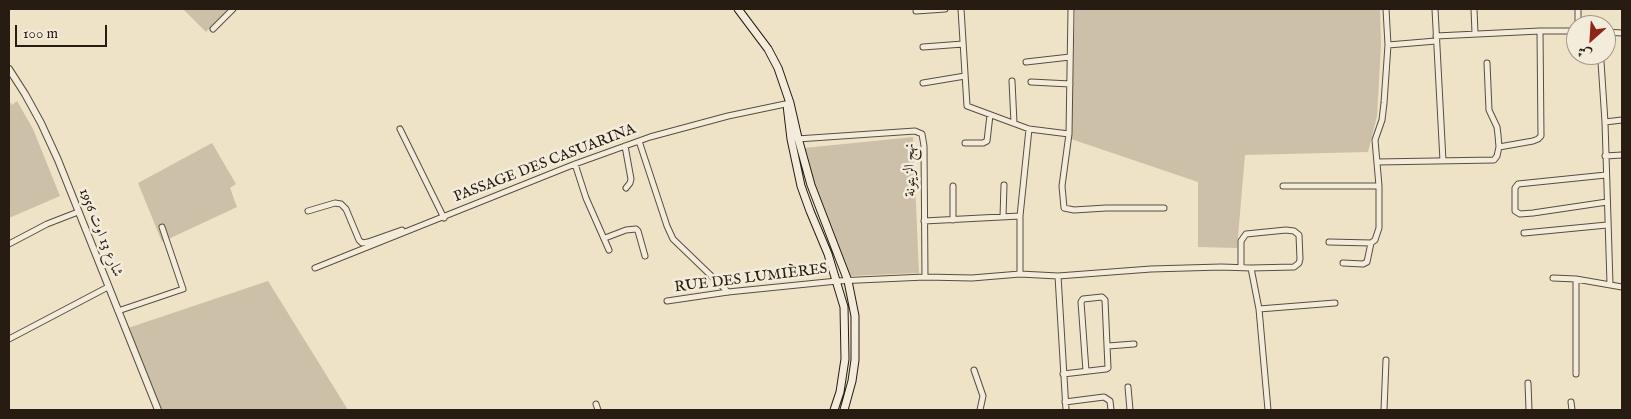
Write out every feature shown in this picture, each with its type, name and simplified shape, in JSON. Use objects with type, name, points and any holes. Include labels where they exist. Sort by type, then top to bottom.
[{"type":"main road","points":[[738,9],[773,58],[787,94],[801,186],[837,281],[844,307],[844,359],[840,392],[834,410]]},
{"type":"main road","points":[[795,139],[848,281],[855,316],[855,360],[851,386],[844,410]]},
{"type":"street","points":[[213,29],[233,9]]},
{"type":"street","points":[[916,11],[945,9]]},
{"type":"street","points":[[961,9],[967,106],[1029,129],[1068,134]]},
{"type":"street","points":[[1071,9],[1068,134],[1062,186],[1065,209],[1164,208]]},
{"type":"street","points":[[1343,263],[1366,263],[1371,243],[1379,228],[1379,186],[1375,140],[1383,114],[1388,45],[1386,9]]},
{"type":"street","points":[[1435,9],[1443,161]]},
{"type":"street","points":[[1474,9],[1475,33]]},
{"type":"street","points":[[1499,147],[1533,141],[1540,136],[1540,31]]},
{"type":"street","points":[[1388,45],[1475,33],[1566,31]]},
{"type":"street","points":[[923,47],[963,44]]},
{"type":"street","points":[[1026,62],[1070,57]]},
{"type":"street","points":[[1377,162],[1494,160],[1499,147],[1497,127],[1489,110],[1487,63]]},
{"type":"street","points":[[1601,65],[1605,122],[1610,284]]},
{"type":"street","name":"شارع 13 اوت 1956","points":[[9,69],[42,123],[158,410]]},
{"type":"street","points":[[923,82],[965,76]]},
{"type":"street","points":[[1012,81],[1014,123]]},
{"type":"street","points":[[1031,82],[1070,84]]},
{"type":"street","name":"PASSAGE DES CASUARINA","points":[[315,268],[478,201],[639,141],[728,116],[788,103]]},
{"type":"street","points":[[965,143],[983,143],[987,141],[990,115]]},
{"type":"street","points":[[1605,122],[1622,120]]},
{"type":"street","points":[[308,211],[327,204],[341,204],[346,209],[359,240],[365,243],[443,216],[400,129]]},
{"type":"street","points":[[1020,274],[1020,216],[1029,129]]},
{"type":"street","name":"نهج الزيتونة","points":[[795,139],[875,133],[920,132],[924,146],[926,277]]},
{"type":"street","points":[[639,141],[667,226],[674,239],[728,292]]},
{"type":"street","points":[[625,146],[631,179],[626,188]]},
{"type":"street","points":[[1606,156],[1622,155]]},
{"type":"street","points":[[575,164],[586,198],[609,250]]},
{"type":"street","points":[[1606,175],[1518,184],[1515,188],[1515,210],[1520,214],[1533,213],[1607,202]]},
{"type":"street","points":[[1003,217],[1004,184]]},
{"type":"street","points":[[953,220],[954,186]]},
{"type":"street","points":[[1283,186],[1379,186]]},
{"type":"street","points":[[9,244],[47,224],[78,212]]},
{"type":"street","points":[[924,222],[1020,216]]},
{"type":"street","points":[[1524,232],[1608,225]]},
{"type":"street","points":[[118,311],[183,290],[162,227]]},
{"type":"street","points":[[605,238],[626,230],[636,229],[645,256]]},
{"type":"street","name":"RUE DES LUMIÈRES","points":[[668,301],[728,292],[837,281],[926,277],[972,278],[1020,274],[1058,276],[1150,269],[1294,267],[1300,259],[1299,235],[1294,230],[1246,234],[1242,240],[1241,267]]},
{"type":"street","points":[[1329,242],[1371,243]]},
{"type":"street","points":[[1251,268],[1259,310],[1268,410]]},
{"type":"street","points":[[1058,276],[1066,410]]},
{"type":"street","points":[[1553,278],[1576,279],[1622,287]]},
{"type":"street","points":[[1576,279],[1576,374]]},
{"type":"street","points":[[9,339],[108,287]]},
{"type":"street","points":[[1063,374],[1106,369],[1108,368],[1106,300],[1102,297],[1083,299],[1081,302],[1086,371]]},
{"type":"street","points":[[1259,310],[1335,302]]},
{"type":"street","points":[[1108,346],[1134,344]]},
{"type":"street","points":[[1384,410],[1386,360]]},
{"type":"street","points":[[974,370],[983,396],[980,410]]},
{"type":"street","points":[[1528,383],[1528,410]]},
{"type":"street","points":[[1128,387],[1130,410]]},
{"type":"street","points":[[1065,402],[1104,396],[1110,401],[1111,410]]},
{"type":"street","points":[[1571,402],[1572,410]]},
{"type":"shaded area","points":[[183,9],[228,9],[206,32]]},
{"type":"shaded area","points":[[1075,9],[1380,9],[1381,45],[1377,116],[1368,152],[1245,155],[1237,248],[1198,247],[1198,182],[1071,139]]},
{"type":"shaded area","points":[[9,100],[12,105],[17,101],[33,129],[60,196],[9,218]]},
{"type":"shaded area","points":[[913,137],[919,273],[850,276],[817,197],[804,148]]},
{"type":"shaded area","points":[[212,143],[236,184],[230,188],[237,207],[162,242],[138,183]]},
{"type":"shaded area","points":[[268,281],[348,410],[162,410],[128,328]]}]
